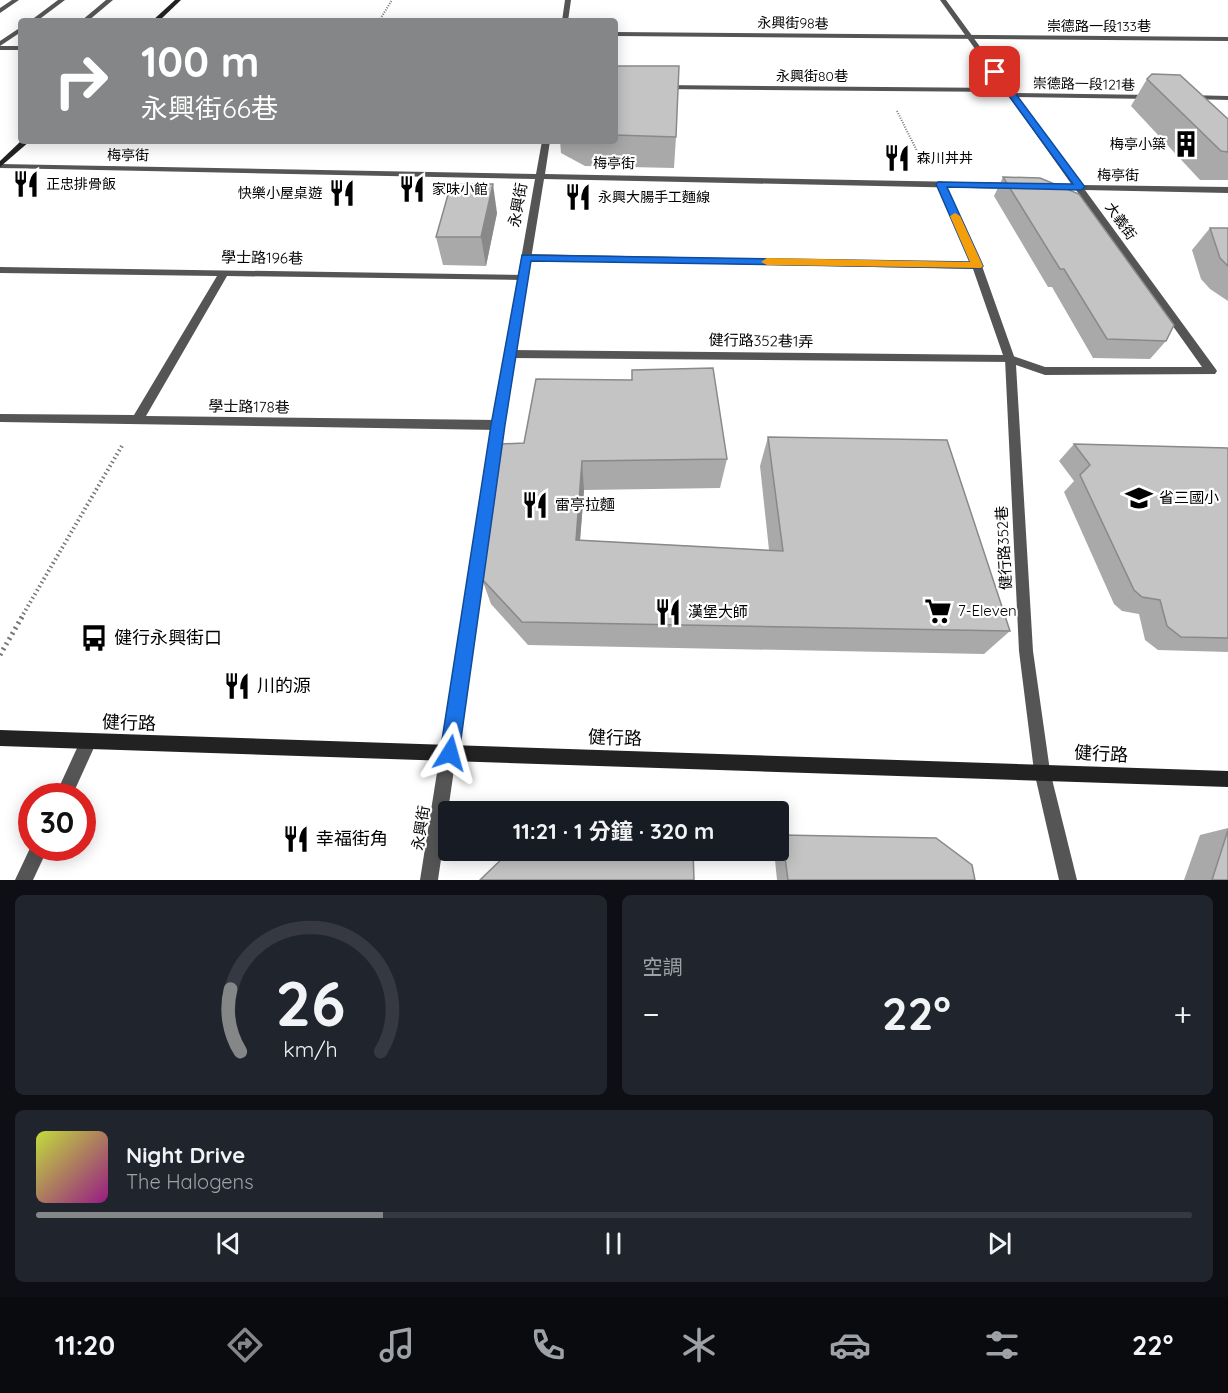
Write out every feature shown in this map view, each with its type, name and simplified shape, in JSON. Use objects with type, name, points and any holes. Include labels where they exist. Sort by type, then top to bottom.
[{"type":"street","points":[[0,11],[16,0]]},
{"type":"street","points":[[37,18],[62,0]]},
{"type":"street","points":[[88,18],[110,0]]},
{"type":"street","points":[[158,18],[178,0]]},
{"type":"street","points":[[565,18],[568,0]]},
{"type":"street","name":"大義街","points":[[943,0],[1081,187],[1212,371]]},
{"type":"street","points":[[0,46],[18,31]]},
{"type":"street","name":"永興街98巷","points":[[618,34],[970,37]]},
{"type":"street","name":"崇德路一段133巷","points":[[970,37],[1228,39]]},
{"type":"street","points":[[0,46],[18,48]]},
{"type":"street","name":"永興街80巷","points":[[650,87],[1010,92]]},
{"type":"street","name":"崇德路一段121巷","points":[[1010,92],[1160,97]]},
{"type":"street","points":[[1182,97],[1228,98]]},
{"type":"street","points":[[0,166],[23,144]]},
{"type":"street","name":"永興街","points":[[429,880],[498,425],[545,144]]},
{"type":"street","name":"梅亭街","points":[[0,166],[1022,186]]},
{"type":"street","name":"健行路352巷","points":[[941,184],[977,266],[1010,359],[1026,651],[1042,771],[1068,880]]},
{"type":"street","name":"梅亭街","points":[[1034,186],[1228,190]]},
{"type":"street","points":[[526,257],[977,266]]},
{"type":"street","name":"學士路196巷","points":[[0,270],[523,278]]},
{"type":"street","points":[[137,420],[224,273]]},
{"type":"street","name":"健行路352巷1弄","points":[[511,354],[1010,359],[1045,371],[1212,371]]},
{"type":"street","name":"學士路178巷","points":[[0,418],[498,425]]},
{"type":"street","name":"健行路","points":[[0,738],[1228,779]]},
{"type":"street","points":[[69,783],[89,741]]},
{"type":"street","points":[[24,880],[33,861]]},
{"type":"path","points":[[382,18],[392,0]]},
{"type":"path","points":[[885,89],[930,176],[941,184]]},
{"type":"path","points":[[0,655],[137,420]]},
{"type":"building","points":[[618,66],[679,66],[676,137],[618,135]]},
{"type":"building","points":[[1152,74],[1180,75],[1228,119],[1228,152],[1221,151],[1147,79]]},
{"type":"building","points":[[1003,177],[1040,178],[1079,194],[1174,325],[1166,341],[1107,339]]},
{"type":"building","points":[[451,184],[493,184],[481,237],[436,237]]},
{"type":"building","points":[[1210,228],[1228,228],[1228,266],[1220,258]]},
{"type":"building","points":[[713,368],[727,459],[582,461],[576,540],[783,551],[768,437],[947,440],[1010,631],[522,622],[482,579],[501,444],[524,443],[536,379],[632,380],[632,370]]},
{"type":"building","points":[[1074,444],[1228,448],[1228,638],[1181,637],[1167,626],[1160,600],[1142,597],[1134,590],[1080,475],[1090,465]]},
{"type":"building","points":[[1228,830],[1228,880],[1212,880]]},
{"type":"building","points":[[789,835],[936,838],[972,865],[975,880],[788,880],[785,861],[789,861]]},
{"type":"building","points":[[500,861],[693,861],[694,880],[480,880]]},
{"type":"slow traffic","points":[[767,262],[977,266],[955,216]]},
{"type":"place","name":"梅亭小築","points":[[1186,144]]},
{"type":"place","name":"森川丼丼","points":[[897,158]]},
{"type":"place","name":"正忠排骨飯","points":[[26,184]]},
{"type":"place","name":"家味小館","points":[[412,189]]},
{"type":"place","name":"快樂小屋桌遊","points":[[342,193]]},
{"type":"place","name":"永興大腸手工麵線","points":[[578,197]]},
{"type":"place","name":"省三國小","points":[[1139,498]]},
{"type":"place","name":"雷亭拉麵","points":[[535,505]]},
{"type":"place","name":"7-Eleven","points":[[938,611]]},
{"type":"place","name":"漢堡大師","points":[[668,612]]},
{"type":"place","name":"健行永興街口","points":[[94,638]]},
{"type":"place","name":"川的源","points":[[237,686]]},
{"type":"place","name":"幸福街角","points":[[296,839]]},
{"type":"route","points":[[450,753],[498,425],[526,257],[977,266],[941,184],[1081,187],[995,72]]}]
